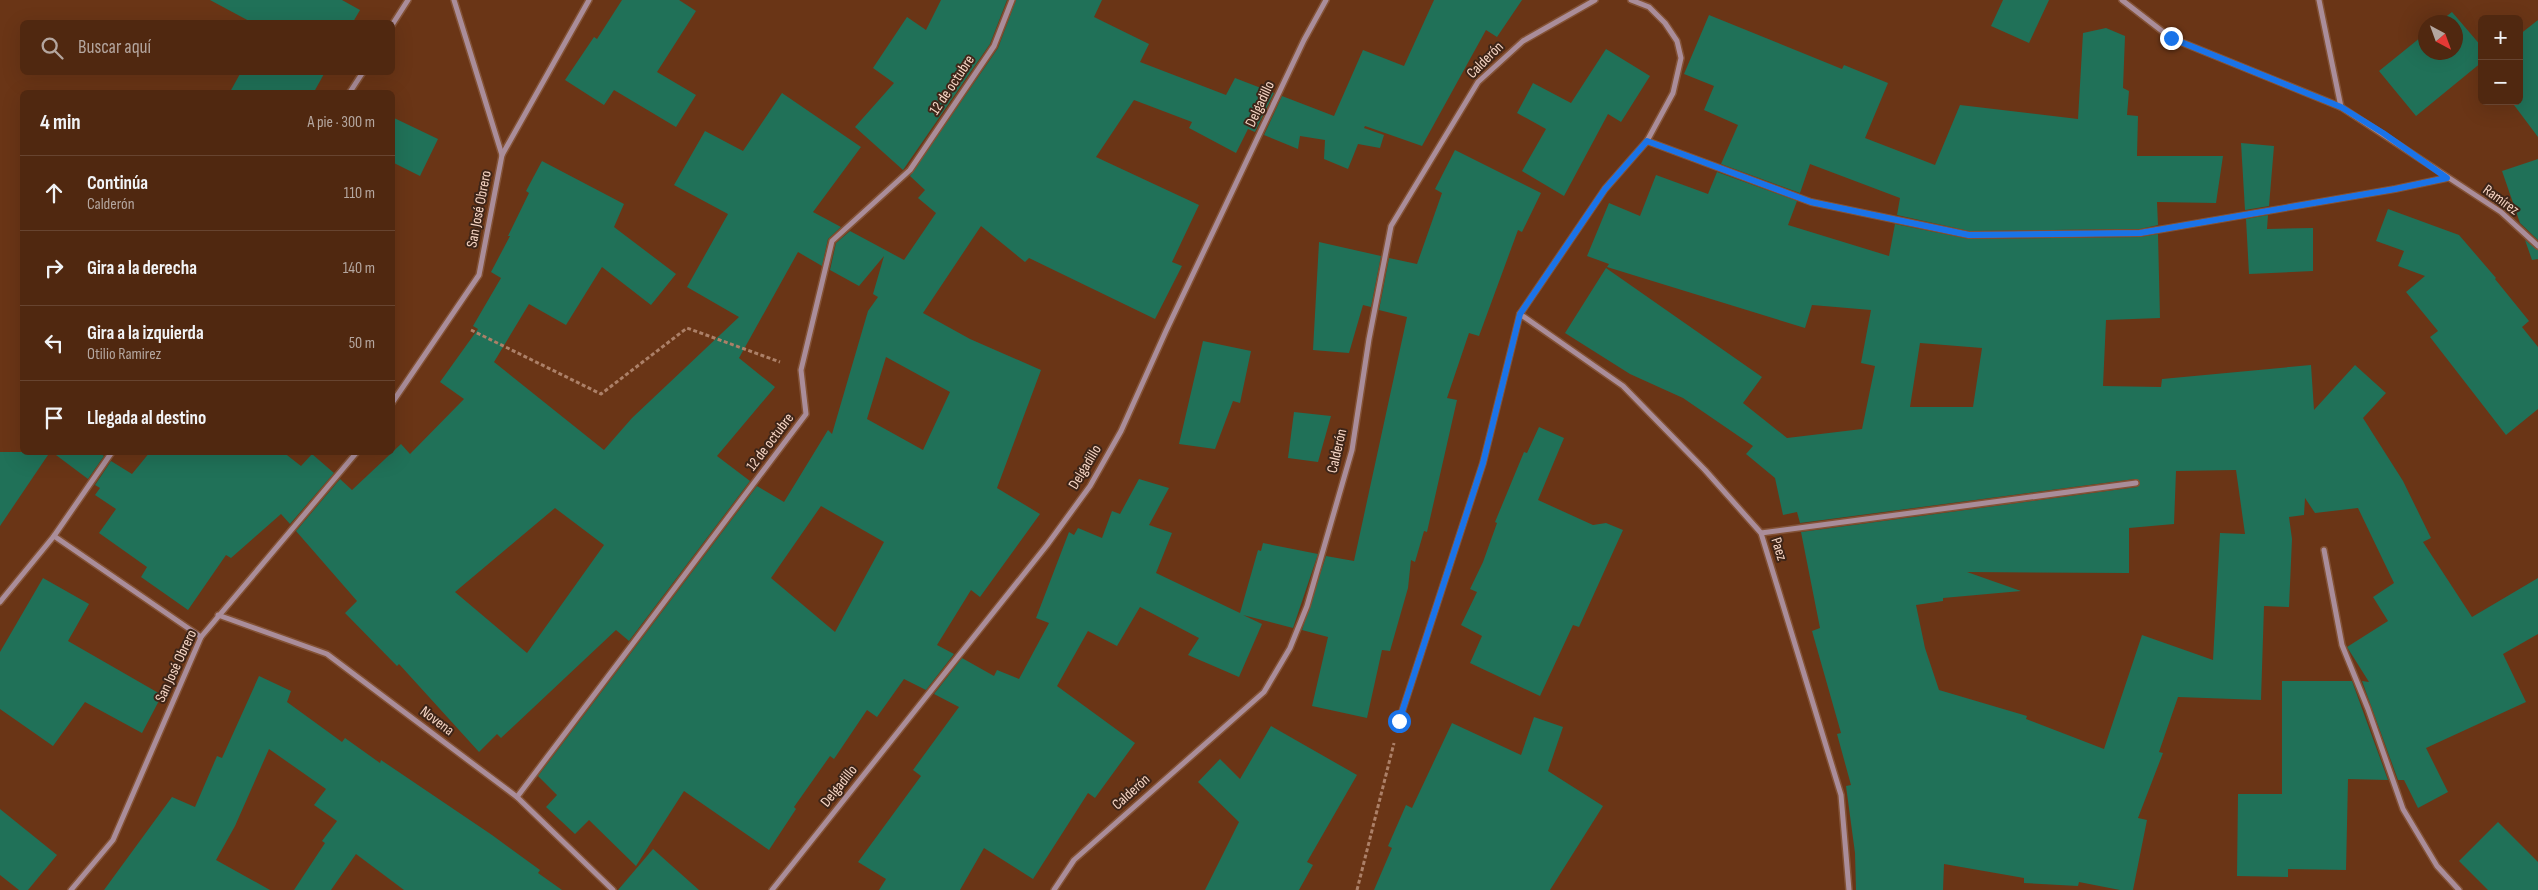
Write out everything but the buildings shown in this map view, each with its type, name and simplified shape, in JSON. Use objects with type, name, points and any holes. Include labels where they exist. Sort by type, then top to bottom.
[{"type":"street","points":[[395,20],[408,0]]},
{"type":"street","name":"San José Obrero","points":[[395,399],[479,274],[502,155],[454,0]]},
{"type":"street","points":[[502,155],[589,0]]},
{"type":"street","name":"12 de octubre","points":[[517,797],[806,414],[801,370],[832,241],[910,170],[994,46],[1012,0]]},
{"type":"street","name":"Delgadillo","points":[[772,890],[1041,552],[1090,486],[1121,431],[1304,40],[1326,0]]},
{"type":"street","name":"Calderón","points":[[1054,890],[1074,860],[1264,692],[1290,648],[1307,606],[1352,450],[1369,339],[1391,226],[1478,82],[1523,41],[1595,0]]},
{"type":"street","points":[[1399,721],[1483,463],[1520,314],[1605,189],[1647,141],[1673,93],[1681,58],[1678,42],[1665,23],[1649,7],[1631,0]]},
{"type":"street","name":"Ramírez","points":[[2122,0],[2171,38],[2341,107],[2501,212],[2538,246]]},
{"type":"street","points":[[2319,0],[2341,107]]},
{"type":"street","points":[[351,90],[361,75]]},
{"type":"street","points":[[1647,141],[1811,202],[1969,235],[2140,233],[2395,189],[2447,178]]},
{"type":"street","name":"Paez","points":[[1520,314],[1623,386],[1705,470],[1762,533],[1841,795],[1849,890]]},
{"type":"street","points":[[0,602],[54,536],[110,455]]},
{"type":"street","name":"San José Obrero","points":[[71,890],[112,840],[201,637],[354,455]]},
{"type":"street","points":[[1762,533],[2136,483]]},
{"type":"street","points":[[54,536],[201,637]]},
{"type":"street","points":[[2324,550],[2342,645],[2368,709],[2403,809],[2437,866],[2459,890]]},
{"type":"street","name":"Novena","points":[[218,615],[327,654],[517,797],[613,890]]},
{"type":"path","points":[[449,318],[515,353],[601,394],[687,328],[801,370]]},
{"type":"path","points":[[1357,890],[1399,721]]},
{"type":"route","points":[[1399,721],[1483,463],[1520,314],[1605,189],[1647,141],[1811,202],[1969,235],[2140,233],[2395,189],[2447,178],[2383,133],[2341,107],[2171,38]]}]
